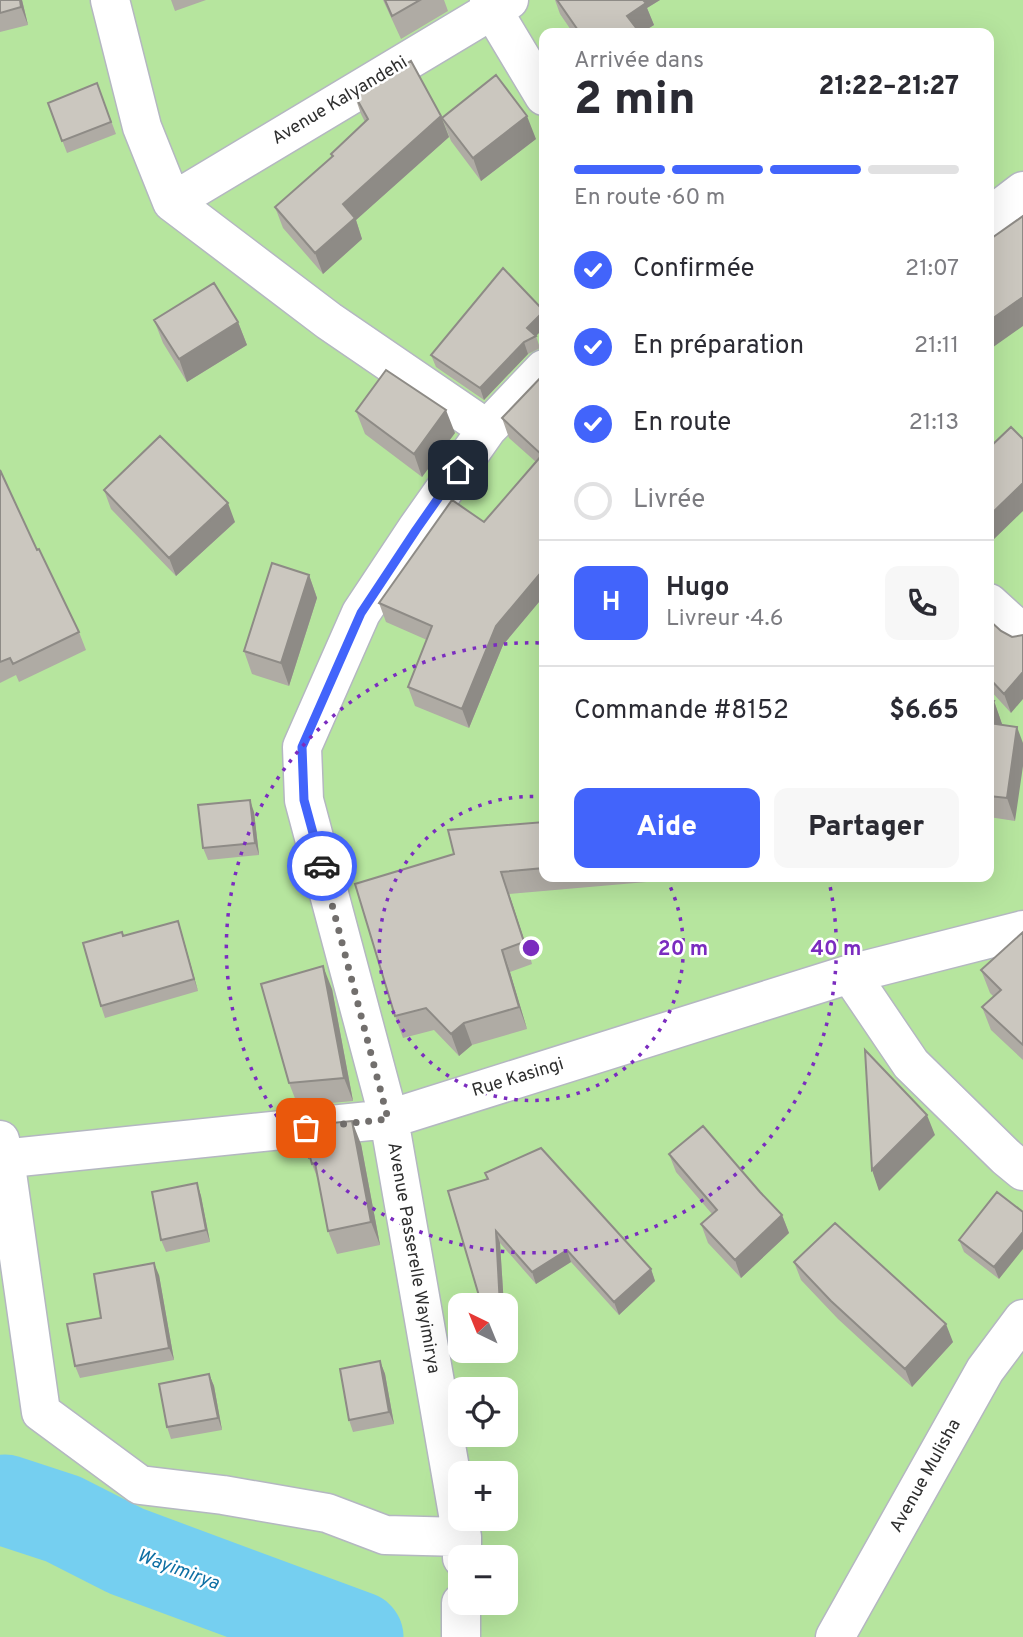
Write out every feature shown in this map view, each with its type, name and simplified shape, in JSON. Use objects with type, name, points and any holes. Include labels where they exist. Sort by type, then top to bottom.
[{"type":"street","points":[[110,0],[142,127],[172,202],[329,321],[487,429]]},
{"type":"street","points":[[497,4],[539,86]]},
{"type":"street","name":"Avenue Kalyandehi","points":[[172,202],[497,4]]},
{"type":"street","points":[[994,213],[1023,191]]},
{"type":"street","name":"Avenue Passerelle Wayimirya","points":[[461,1545],[388,1119],[304,800],[302,747],[361,613],[487,429],[539,374]]},
{"type":"street","points":[[994,608],[1023,634]]},
{"type":"street","name":"Rue Kasingi","points":[[2,1153],[388,1119],[850,974],[1023,930]]},
{"type":"street","points":[[850,974],[911,1064],[1023,1171]]},
{"type":"street","points":[[2,1153],[41,1412],[140,1485],[223,1495],[327,1513],[385,1535],[448,1546]]},
{"type":"street","name":"Avenue Mulisha","points":[[835,1637],[985,1370],[1023,1319]]},
{"type":"green space","points":[[0,0],[1023,0],[1023,1637],[0,1637]]},
{"type":"building","points":[[0,0],[20,0],[21,7],[0,13]]},
{"type":"building","points":[[385,0],[420,0],[392,16]]},
{"type":"building","points":[[557,0],[643,0],[646,3],[627,16],[636,28],[577,28]]},
{"type":"building","points":[[411,61],[441,116],[343,204],[355,218],[315,253],[275,207],[333,156],[331,154],[368,119],[354,94]]},
{"type":"building","points":[[496,75],[527,116],[473,158],[442,118]]},
{"type":"building","points":[[97,83],[111,122],[62,141],[48,103]]},
{"type":"building","points":[[1023,216],[1023,297],[994,317],[994,236]]},
{"type":"building","points":[[503,268],[539,306],[539,316],[527,328],[536,336],[524,342],[480,388],[431,355]]},
{"type":"building","points":[[214,283],[238,322],[179,359],[154,320]]},
{"type":"building","points":[[386,370],[446,410],[414,454],[356,411]]},
{"type":"building","points":[[539,379],[539,452],[502,418]]},
{"type":"building","points":[[1011,427],[1023,439],[1023,483],[994,511],[994,443]]},
{"type":"building","points":[[160,436],[228,503],[169,558],[104,490]]},
{"type":"building","points":[[539,458],[539,575],[496,626],[462,709],[408,687],[432,626],[379,603],[452,500],[484,522]]},
{"type":"building","points":[[0,470],[79,632],[13,664],[10,658],[0,662]]},
{"type":"building","points":[[272,563],[309,575],[281,663],[244,651]]},
{"type":"building","points":[[994,625],[1012,637],[1023,635],[1023,672],[1004,694],[994,683]]},
{"type":"building","points":[[994,724],[1017,727],[1007,798],[994,797]]},
{"type":"building","points":[[250,800],[255,843],[203,848],[198,805]]},
{"type":"building","points":[[539,822],[539,868],[501,872],[524,942],[502,950],[519,1007],[464,1023],[451,1034],[426,1008],[395,1016],[355,884],[454,854],[448,830]]},
{"type":"building","points":[[178,921],[194,979],[101,1006],[83,943],[122,932],[123,936]]},
{"type":"building","points":[[1023,932],[1023,1045],[982,1007],[1001,990],[981,970]]},
{"type":"building","points":[[323,966],[344,1078],[289,1083],[261,984]]},
{"type":"building","points":[[865,1050],[927,1115],[872,1170]]},
{"type":"building","points":[[352,1121],[371,1222],[328,1231],[315,1163],[312,1164],[301,1126]]},
{"type":"building","points":[[703,1126],[782,1215],[735,1260],[701,1224],[717,1210],[669,1154]]},
{"type":"building","points":[[541,1148],[651,1269],[614,1302],[567,1250],[532,1272],[496,1231],[499,1293],[478,1293],[448,1191],[488,1179],[485,1173]]},
{"type":"building","points":[[197,1183],[206,1230],[161,1240],[152,1192]]},
{"type":"building","points":[[997,1192],[1023,1212],[1023,1232],[994,1267],[959,1240]]},
{"type":"building","points":[[835,1223],[946,1324],[905,1369],[831,1301],[794,1262]]},
{"type":"building","points":[[154,1263],[169,1348],[75,1366],[67,1324],[101,1318],[94,1274]]},
{"type":"building","points":[[380,1361],[389,1412],[349,1420],[340,1369]]},
{"type":"building","points":[[209,1374],[218,1418],[167,1427],[159,1384]]},
{"type":"waterway","name":"Wayimirya","points":[[0,1501],[5,1500],[63,1519],[126,1551],[358,1637]]},
{"type":"way so far","points":[[306,1128],[388,1119],[322,866]]},
{"type":"route","points":[[322,866],[304,800],[302,747],[361,613],[458,470]]}]
